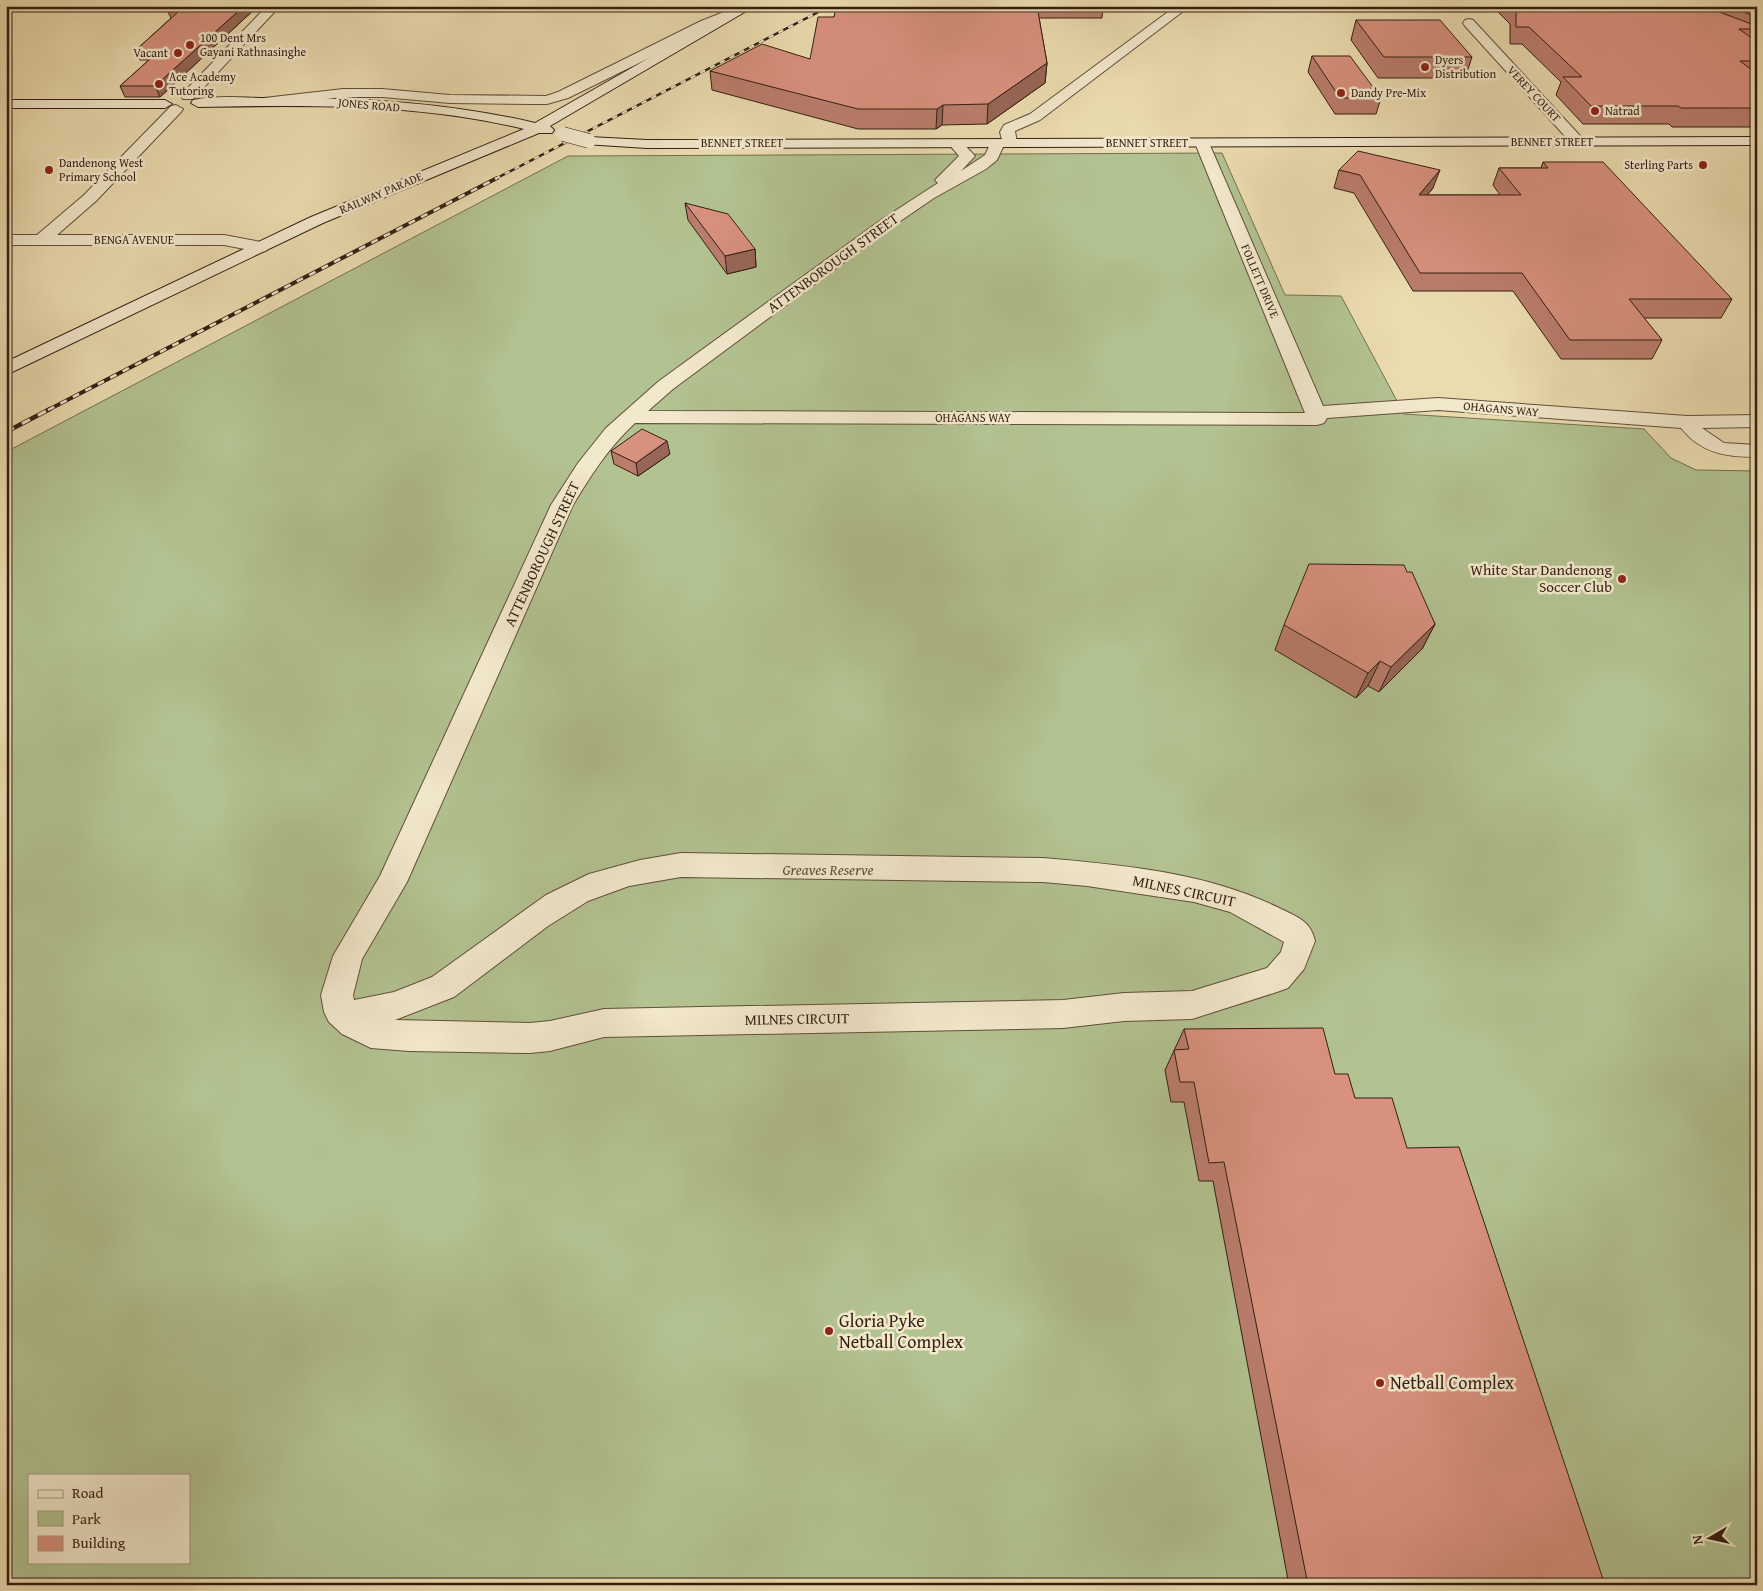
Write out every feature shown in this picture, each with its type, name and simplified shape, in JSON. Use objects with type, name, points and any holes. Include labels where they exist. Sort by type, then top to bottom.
[{"type":"street","points":[[41,240],[90,198],[171,107],[176,98],[193,100],[274,6]]},
{"type":"street","name":"ATTENBOROUGH STREET","points":[[342,1014],[339,1009],[337,996],[344,964],[392,882],[564,500],[585,467],[629,417],[693,364],[928,195],[990,160],[1003,143],[1008,129],[1015,124],[1035,117],[1184,6]]},
{"type":"street","points":[[264,102],[341,93],[382,93],[453,99],[550,99],[563,95],[705,24],[746,8]]},
{"type":"street","name":"RAILWAY PARADE","points":[[6,369],[260,247],[366,199],[538,127],[746,8]]},
{"type":"street","name":"VEREY COURT","points":[[1469,23],[1578,142]]},
{"type":"street","name":"JONES ROAD","points":[[193,100],[357,102],[498,118],[538,127]]},
{"type":"street","points":[[6,104],[171,107]]},
{"type":"street","points":[[1030,143],[1028,127],[1035,117]]},
{"type":"street","name":"BENNET STREET","points":[[538,127],[589,141],[647,144],[1757,141]]},
{"type":"street","name":"FOLLETT DRIVE","points":[[1202,142],[1316,416]]},
{"type":"street","name":"ATTENBOROUGH STREET","points":[[928,195],[967,156],[955,143]]},
{"type":"street","points":[[59,240],[76,220],[90,198]]},
{"type":"street","name":"BENGA AVENUE","points":[[6,240],[224,240],[260,247]]},
{"type":"street","name":"OHAGANS WAY","points":[[629,417],[1316,416],[1403,405],[1438,404],[1687,422],[1757,421]]},
{"type":"street","points":[[1687,422],[1702,441],[1714,448],[1757,451]]},
{"type":"street","name":"MILNES CIRCUIT","points":[[681,865],[1043,870],[1087,874],[1194,890],[1237,901],[1275,920],[1298,935],[1300,941],[1292,960],[1277,978],[1192,1005],[1124,1007],[1063,1014],[604,1023],[550,1036],[521,1038],[409,1036],[371,1032],[353,1024],[342,1014],[375,1011],[442,987],[538,916],[588,888],[654,868],[681,865]]},
{"type":"green space","name":"Greaves Reserve","points":[[1222,153],[1285,295],[1341,296],[1404,414],[1644,429],[1671,458],[1696,470],[1757,471],[1757,1585],[6,1585],[6,452],[568,156]]},
{"type":"building","points":[[175,6],[244,6],[155,86],[120,86],[160,50],[136,50],[178,12],[168,12]]},
{"type":"building","points":[[1037,6],[1047,63],[988,104],[943,105],[937,109],[858,109],[710,71],[762,44],[810,59],[818,17],[834,17],[836,7]]},
{"type":"building","points":[[1515,6],[1703,6],[1757,26],[1757,29],[1739,29],[1757,42],[1757,61],[1740,61],[1757,74],[1757,108],[1591,106],[1563,77],[1582,77],[1529,27],[1516,27]]},
{"type":"building","points":[[1727,6],[1757,6],[1757,17]]},
{"type":"building","points":[[1356,20],[1440,20],[1472,57],[1384,57]]},
{"type":"building","points":[[1312,56],[1350,56],[1381,98],[1340,98]]},
{"type":"building","points":[[1358,151],[1440,170],[1419,195],[1521,195],[1499,168],[1548,168],[1543,162],[1603,162],[1732,299],[1629,299],[1662,340],[1570,340],[1522,273],[1420,273],[1360,175],[1339,170]]},
{"type":"building","points":[[685,203],[728,214],[755,249],[725,256]]},
{"type":"building","points":[[642,429],[667,441],[636,463],[611,451]]},
{"type":"building","points":[[1309,564],[1404,565],[1407,572],[1412,572],[1435,624],[1391,667],[1380,661],[1368,673],[1284,625]]},
{"type":"building","name":"Netball Complex","points":[[1323,1028],[1335,1074],[1348,1074],[1355,1098],[1392,1098],[1407,1148],[1459,1147],[1605,1585],[1308,1585],[1224,1162],[1209,1163],[1194,1082],[1180,1082],[1174,1050],[1189,1049],[1184,1029]]},
{"type":"railway","points":[[495,179],[830,6]]},
{"type":"railway","points":[[48,410],[497,178]]},
{"type":"railway","points":[[6,432],[50,409]]},
{"type":"place","name":"100 Dent Mrs Gayani Rathnasinghe","points":[[190,45]]},
{"type":"place","name":"Vacant","points":[[178,53]]},
{"type":"place","name":"Dyers Distribution","points":[[1425,67]]},
{"type":"place","name":"Ace Academy Tutoring","points":[[159,84]]},
{"type":"place","name":"Dandy Pre-Mix","points":[[1341,93]]},
{"type":"place","name":"Natrad","points":[[1595,111]]},
{"type":"place","name":"Sterling Parts","points":[[1703,165]]},
{"type":"place","name":"Dandenong West Primary School","points":[[49,170]]},
{"type":"place","name":"White Star Dandenong Soccer Club","points":[[1622,579]]},
{"type":"place","name":"Gloria Pyke Netball Complex","points":[[829,1331]]},
{"type":"place","name":"Netball Complex","points":[[1380,1383]]}]
